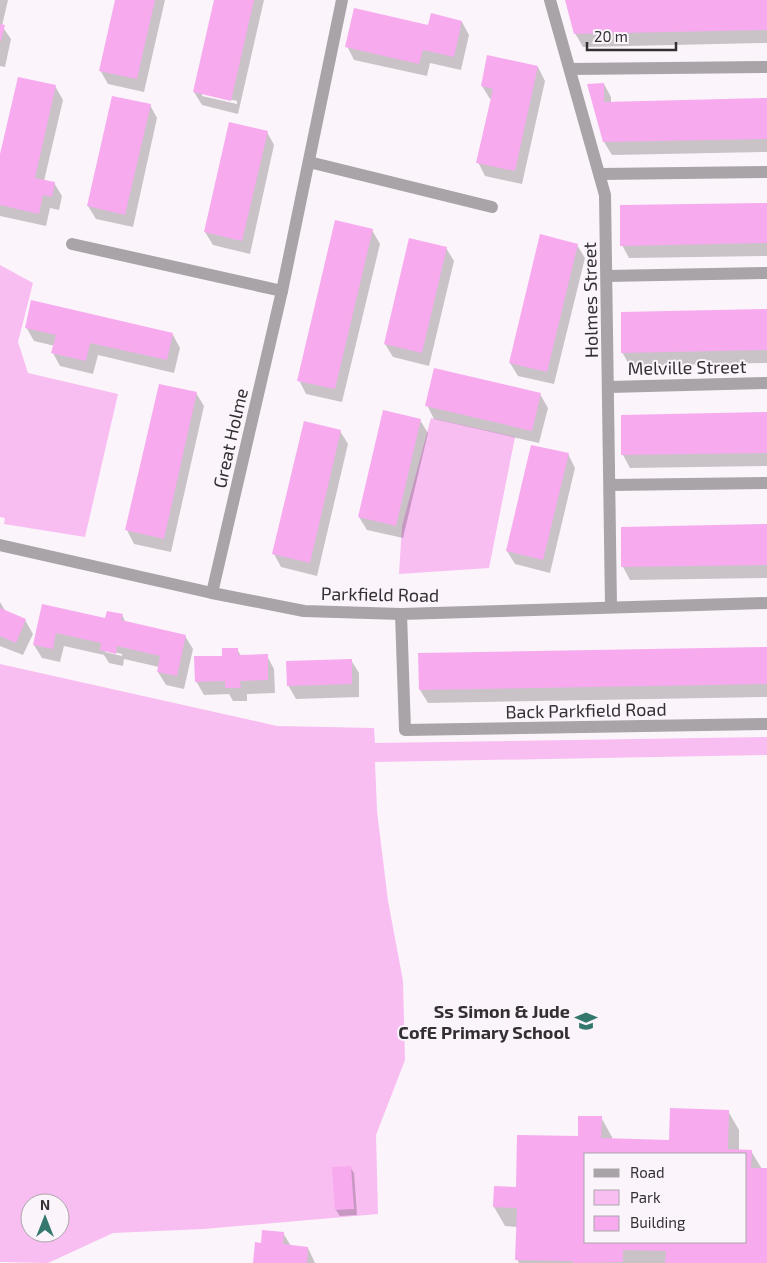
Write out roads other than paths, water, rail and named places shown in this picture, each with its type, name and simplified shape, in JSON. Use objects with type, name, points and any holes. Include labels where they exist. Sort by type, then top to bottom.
[{"type":"street","name":"Great Holme","points":[[212,593],[282,291],[342,0]]},
{"type":"street","name":"Holmes Street","points":[[550,0],[605,195],[611,607]]},
{"type":"street","points":[[570,69],[767,67]]},
{"type":"street","points":[[309,162],[492,207]]},
{"type":"street","points":[[600,174],[767,172]]},
{"type":"street","points":[[72,244],[282,291]]},
{"type":"street","points":[[607,276],[767,273]]},
{"type":"street","name":"Melville Street","points":[[609,386],[767,384]]},
{"type":"street","points":[[610,485],[767,482]]},
{"type":"street","name":"Parkfield Road","points":[[0,545],[212,593],[304,610],[402,614],[767,603]]},
{"type":"street","name":"Back Parkfield Road","points":[[402,614],[405,730],[767,724]]},
{"type":"place","name":"Ss Simon & Jude CofE Primary School","points":[[586,1021]]}]
